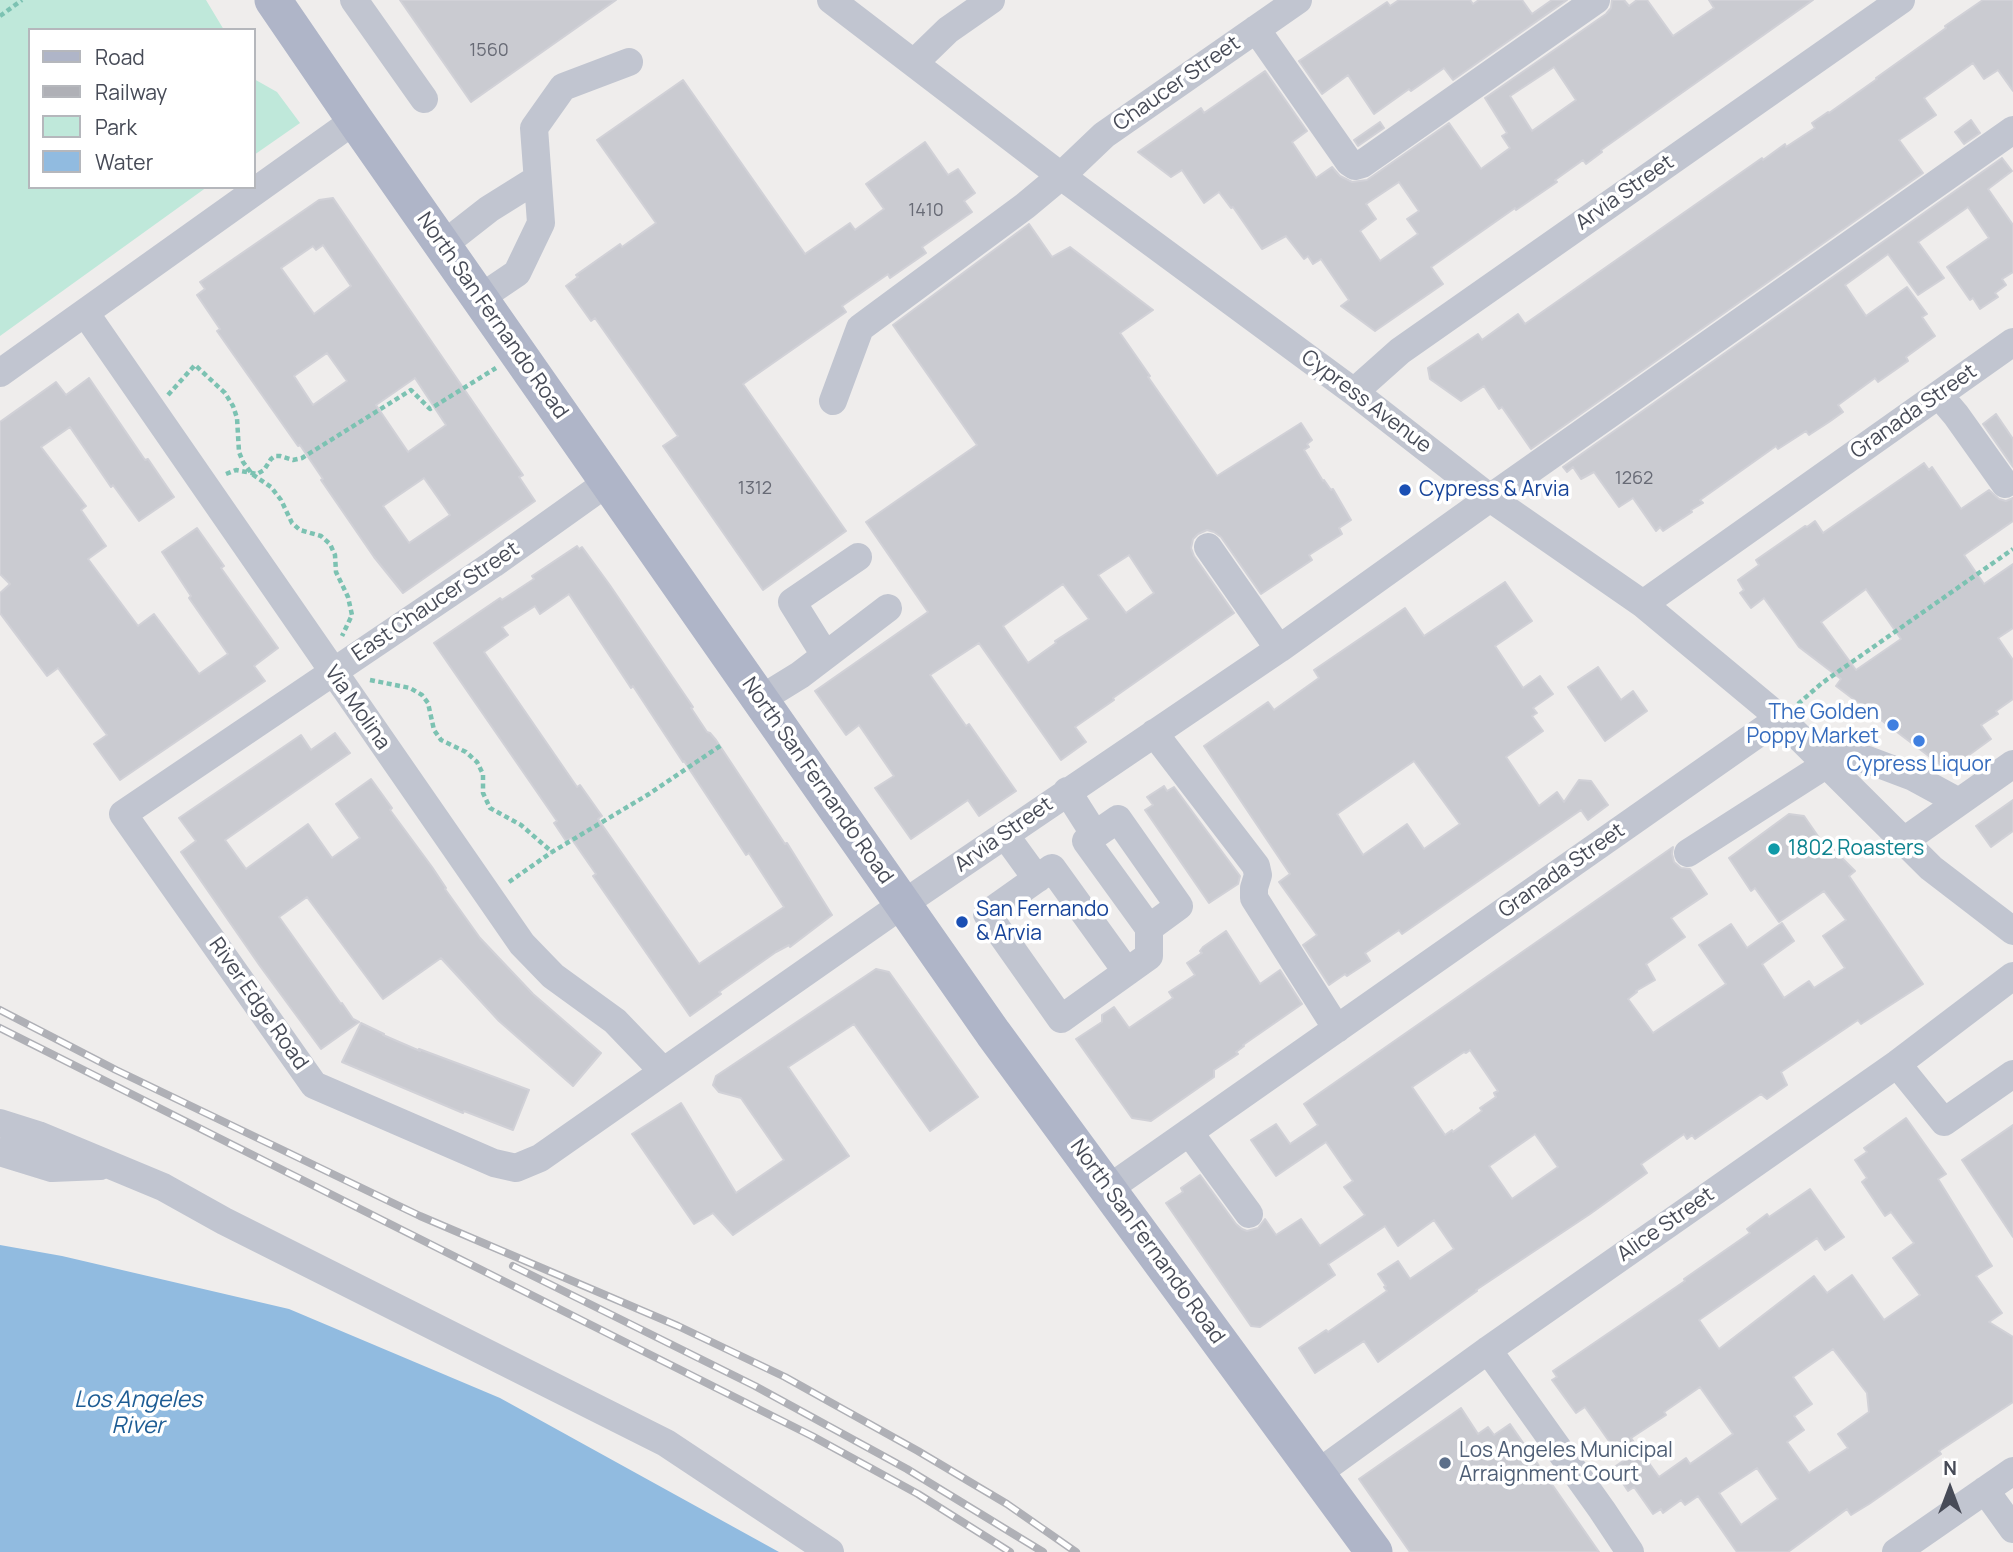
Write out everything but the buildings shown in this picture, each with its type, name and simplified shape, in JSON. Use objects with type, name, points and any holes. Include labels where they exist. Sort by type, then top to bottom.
[{"type":"main road","name":"North San Fernando Road","points":[[283,3],[355,120],[903,904],[1002,1044],[1374,1552]]},
{"type":"street","points":[[354,0],[424,99]]},
{"type":"street","name":"Cypress Avenue","points":[[831,0],[1061,176],[1354,391],[1490,498],[1643,604],[1780,718],[1931,868],[2013,931]]},
{"type":"street","points":[[914,62],[948,30],[991,0]]},
{"type":"street","name":"Chaucer Street","points":[[833,401],[860,328],[1025,206],[1104,135],[1298,0]]},
{"type":"street","points":[[1256,29],[1349,162],[1355,166],[1362,164],[1596,0]]},
{"type":"street","name":"Arvia Street","points":[[1354,391],[1400,351],[1901,0]]},
{"type":"street","points":[[480,298],[517,273],[541,223],[534,128],[563,87],[629,62]]},
{"type":"street","points":[[0,373],[355,120]]},
{"type":"street","name":"Arvia Street","points":[[516,1168],[540,1158],[903,904],[1279,649],[2013,130]]},
{"type":"street","points":[[443,245],[489,209],[537,179]]},
{"type":"street","name":"Via Molina","points":[[86,314],[208,492],[343,665],[522,944],[553,976],[615,1021],[663,1071]]},
{"type":"street","name":"Granada Street","points":[[1643,604],[2013,342]]},
{"type":"street","points":[[1939,395],[2005,484]]},
{"type":"street","name":"East Chaucer Street","points":[[123,814],[493,564],[608,482]]},
{"type":"street","points":[[1208,547],[1279,649]]},
{"type":"street","points":[[825,655],[792,602],[858,557]]},
{"type":"street","points":[[761,699],[800,675],[888,608]]},
{"type":"street","name":"Granada Street","points":[[1108,1188],[1780,718]]},
{"type":"street","points":[[1154,733],[1256,866],[1258,875],[1254,898],[1337,1029]]},
{"type":"street","points":[[1688,853],[1820,757],[1868,760],[1913,777],[1959,802]]},
{"type":"street","points":[[1904,841],[2013,764]]},
{"type":"street","points":[[1068,791],[1096,835]]},
{"type":"street","name":"River Edge Road","points":[[123,814],[314,1085],[494,1163],[516,1168]]},
{"type":"street","points":[[1127,972],[1052,868],[988,914],[1061,1019],[1127,972],[1149,956],[1149,928],[1086,841],[1118,819],[1179,906],[1149,928]]},
{"type":"street","points":[[1005,835],[1027,885]]},
{"type":"street","name":"Alice Street","points":[[1318,1473],[1488,1350],[1897,1063],[2013,976]]},
{"type":"street","points":[[1897,1063],[1944,1122],[2013,1074]]},
{"type":"street","points":[[0,1123],[38,1135],[163,1187],[224,1222],[666,1443],[830,1552]]},
{"type":"street","points":[[1189,1132],[1249,1214]]},
{"type":"street","points":[[0,1152],[52,1168],[110,1166]]},
{"type":"street","points":[[1488,1350],[1630,1552]]},
{"type":"street","points":[[1896,1552],[2013,1471]]},
{"type":"street","points":[[1985,1490],[2013,1529]]},
{"type":"path","points":[[0,16],[22,0]]},
{"type":"path","points":[[252,474],[264,470],[275,456],[293,460],[302,458],[411,390],[430,409],[518,353]]},
{"type":"path","points":[[151,407],[170,394],[195,365],[225,393],[233,406],[237,418],[239,453],[252,474]]},
{"type":"path","points":[[208,492],[228,472],[236,470],[252,474],[271,486],[292,523],[300,530],[321,536],[330,544],[335,555],[336,572],[348,597],[352,615],[343,665],[410,688],[422,695],[428,703],[434,730],[441,740],[466,752],[477,762],[483,774],[483,793],[490,808],[521,825],[552,852]]},
{"type":"path","points":[[1780,718],[1822,683],[2013,549]]},
{"type":"path","points":[[489,896],[552,852],[649,794],[723,744]]},
{"type":"green space","points":[[0,0],[206,0],[223,28],[28,28],[28,189],[204,189],[0,336]]},
{"type":"green space","points":[[256,80],[277,92],[300,123],[256,154]]},
{"type":"water","name":"Los Angeles River","points":[[0,1245],[62,1256],[289,1309],[500,1398],[779,1552],[0,1552]]},
{"type":"railway","points":[[0,1010],[116,1070],[420,1216],[678,1326],[785,1377],[1007,1504],[1076,1552]]},
{"type":"railway","points":[[0,1028],[812,1436],[918,1494],[1010,1552]]},
{"type":"railway","points":[[513,1266],[755,1386],[907,1469],[1043,1552]]},
{"type":"place","name":"Cypress & Arvia","points":[[1405,490]]},
{"type":"place","name":"The Golden Poppy Market","points":[[1893,725]]},
{"type":"place","name":"Cypress Liquor","points":[[1919,741]]},
{"type":"place","name":"1802 Roasters","points":[[1774,849]]},
{"type":"place","name":"San Fernando & Arvia","points":[[962,922]]},
{"type":"place","name":"Los Angeles Municipal Arraignment Court","points":[[1445,1463]]}]
